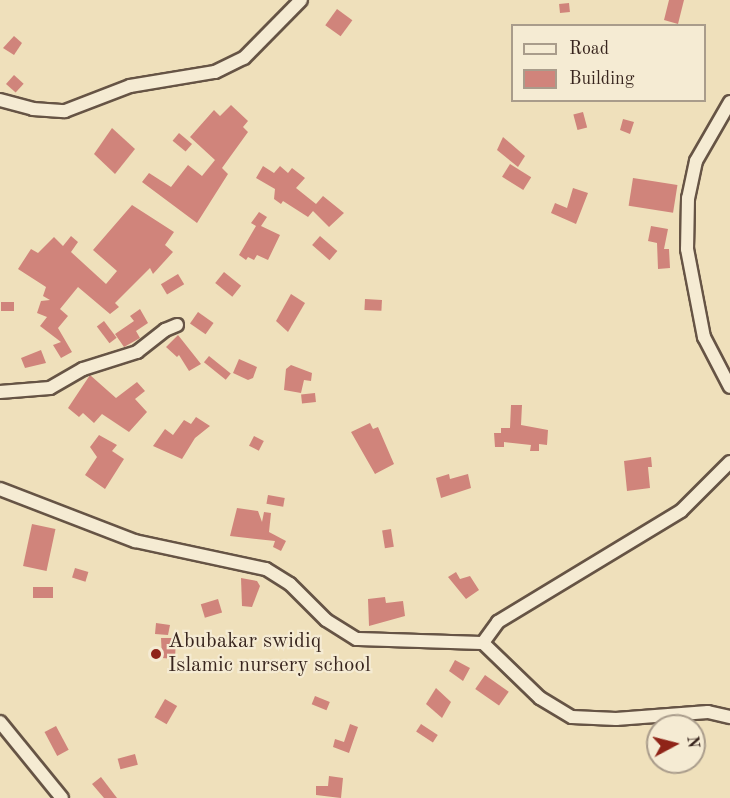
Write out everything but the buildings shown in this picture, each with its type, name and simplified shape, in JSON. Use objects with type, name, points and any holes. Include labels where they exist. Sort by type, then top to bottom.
[{"type":"street","points":[[0,100],[33,109],[65,111],[130,86],[215,72],[244,58],[301,0]]},
{"type":"street","points":[[730,102],[696,161],[688,198],[687,249],[704,337],[730,387]]},
{"type":"street","points":[[0,392],[50,388],[83,369],[136,352],[165,330],[177,325]]},
{"type":"street","points":[[483,643],[498,622],[681,511],[730,462]]},
{"type":"street","points":[[0,489],[135,541],[266,569],[290,584],[326,620],[357,639],[483,643],[540,698],[572,717],[616,718],[708,712],[730,717]]},
{"type":"street","points":[[0,722],[62,798]]},
{"type":"place","name":"Abubakar swidiq Islamic nursery school","points":[[156,654]]}]
